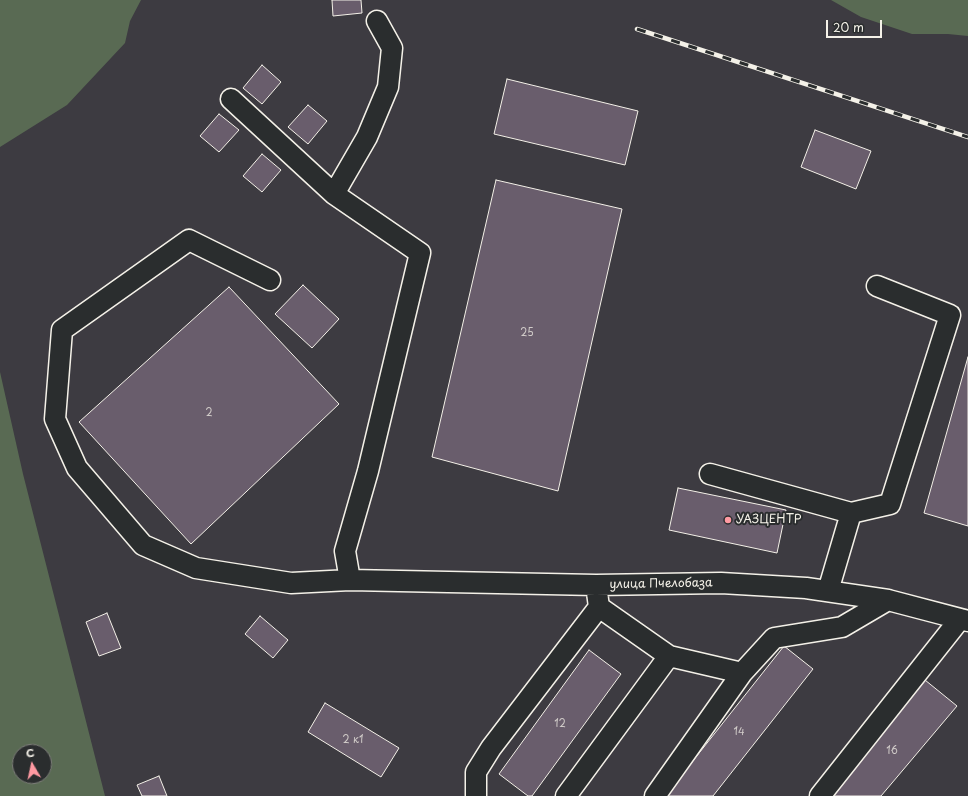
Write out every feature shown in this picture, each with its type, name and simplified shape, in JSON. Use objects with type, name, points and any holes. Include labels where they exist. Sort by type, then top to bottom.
[{"type":"street","points":[[334,194],[367,137],[388,87],[392,48],[377,21]]},
{"type":"street","points":[[231,99],[334,194],[420,253],[368,471],[345,551],[350,580]]},
{"type":"street","name":"улица Пчелобаза","points":[[270,280],[189,240],[62,330],[55,419],[77,468],[143,545],[196,568],[291,583],[350,580],[596,585],[721,583],[806,588],[888,600],[964,620]]},
{"type":"street","points":[[710,474],[850,513],[890,504],[950,315],[877,286]]},
{"type":"street","points":[[828,591],[850,513]]},
{"type":"street","points":[[476,796],[476,772],[490,748],[598,607],[596,585]]},
{"type":"street","points":[[655,796],[742,673],[774,638],[842,627],[888,600]]},
{"type":"street","points":[[598,607],[669,656],[742,673]]},
{"type":"street","points":[[820,796],[964,620]]},
{"type":"street","points":[[566,796],[669,656]]},
{"type":"green space","points":[[0,0],[141,0],[130,21],[125,43],[67,105],[0,147]]},
{"type":"green space","points":[[831,0],[968,0],[968,36],[948,34],[912,34],[861,17]]},
{"type":"green space","points":[[0,372],[23,474],[105,796],[0,796]]},
{"type":"building","points":[[332,0],[361,0],[362,13],[333,16]]},
{"type":"building","points":[[262,65],[281,82],[262,104],[243,88]]},
{"type":"building","points":[[507,79],[638,111],[625,165],[494,134]]},
{"type":"building","points":[[308,105],[327,121],[308,144],[288,127]]},
{"type":"building","points":[[219,114],[239,130],[219,152],[200,136]]},
{"type":"building","points":[[815,130],[871,151],[856,189],[801,167]]},
{"type":"building","points":[[262,154],[281,170],[262,192],[243,176]]},
{"type":"building","points":[[496,180],[622,209],[558,491],[432,457]]},
{"type":"building","points":[[303,285],[339,319],[312,348],[275,314]]},
{"type":"building","points":[[229,287],[339,404],[191,544],[79,422]]},
{"type":"building","points":[[968,357],[968,526],[924,513]]},
{"type":"building","name":"УАЗЦЕНТР","points":[[678,488],[786,510],[777,553],[669,530]]},
{"type":"building","points":[[107,613],[121,648],[99,656],[86,622]]},
{"type":"building","points":[[260,616],[288,640],[273,658],[245,634]]},
{"type":"building","points":[[784,646],[813,669],[713,796],[665,796]]},
{"type":"building","points":[[589,650],[621,674],[532,796],[528,796],[499,774]]},
{"type":"building","points":[[925,680],[957,706],[881,796],[827,796]]},
{"type":"building","points":[[325,703],[399,748],[381,777],[308,732]]},
{"type":"building","points":[[159,776],[167,796],[142,796],[137,785]]},
{"type":"railway","points":[[637,29],[968,137]]},
{"type":"place","name":"УАЗЦЕНТР","points":[[728,520]]}]
